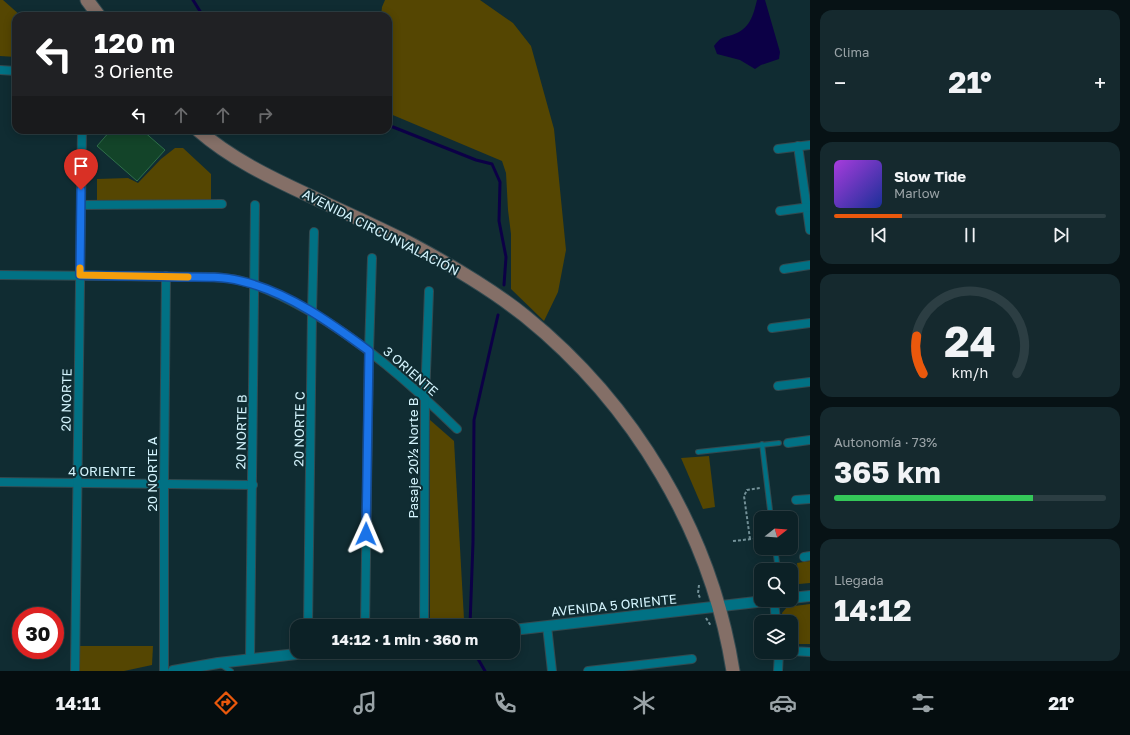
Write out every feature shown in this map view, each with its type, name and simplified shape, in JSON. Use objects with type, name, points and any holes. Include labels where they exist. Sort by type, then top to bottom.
[{"type":"main road","points":[[87,0],[96,12]]},
{"type":"main road","name":"AVENIDA CIRCUNVALACIÓN","points":[[203,134],[228,153],[261,172],[400,239],[477,282],[519,312],[553,341],[580,367],[611,402],[653,459],[687,521],[719,606],[733,671]]},
{"type":"street","points":[[0,70],[12,71]]},
{"type":"street","name":"20 NORTE","points":[[76,671],[82,134]]},
{"type":"street","points":[[778,149],[810,145]]},
{"type":"street","points":[[798,146],[808,207],[810,230]]},
{"type":"street","points":[[81,205],[222,204]]},
{"type":"street","name":"20 NORTE B","points":[[250,659],[255,205]]},
{"type":"street","points":[[780,211],[808,207]]},
{"type":"street","name":"20 NORTE C","points":[[308,619],[314,232]]},
{"type":"street","points":[[365,619],[369,351],[372,258]]},
{"type":"street","points":[[784,268],[810,265]]},
{"type":"street","name":"3 ORIENTE","points":[[0,275],[166,276],[226,278],[255,284],[291,300],[336,327],[369,351],[425,398],[457,429]]},
{"type":"street","name":"20 NORTE A","points":[[164,671],[166,276]]},
{"type":"street","name":"Pasaje 20½ Norte B","points":[[424,619],[425,398],[429,291]]},
{"type":"street","points":[[772,328],[810,323]]},
{"type":"street","points":[[778,386],[810,382]]},
{"type":"street","points":[[788,443],[810,440]]},
{"type":"street","name":"4 ORIENTE","points":[[0,482],[253,484]]},
{"type":"street","points":[[796,500],[810,499]]},
{"type":"street","points":[[798,597],[810,596]]},
{"type":"street","name":"AVENIDA 5 ORIENTE","points":[[520,629],[754,602]]},
{"type":"street","points":[[547,626],[552,671]]},
{"type":"street","points":[[798,651],[810,652]]},
{"type":"street","points":[[173,671],[218,663],[290,654]]},
{"type":"street","points":[[588,671],[692,659]]},
{"type":"street","points":[[778,659],[778,671]]},
{"type":"lane","points":[[698,452],[779,443]]},
{"type":"lane","points":[[762,444],[770,511]]},
{"type":"lane","points":[[218,663],[231,671]]},
{"type":"path","points":[[750,539],[744,496],[747,490],[767,487]]},
{"type":"path","points":[[733,541],[754,539]]},
{"type":"path","points":[[699,582],[698,593],[703,608],[712,626]]},
{"type":"shaded area","points":[[0,0],[3,0],[16,12],[12,12],[12,57],[0,56]]},
{"type":"shaded area","points":[[385,0],[480,0],[513,23],[531,46],[554,129],[566,250],[558,292],[544,321],[511,289],[511,234],[506,173],[502,161],[392,115],[392,12],[381,12]]},
{"type":"shaded area","points":[[757,0],[765,0],[780,52],[779,59],[761,65],[755,69],[740,60],[717,54],[714,46],[722,38],[732,35],[747,26],[752,17]]},
{"type":"shaded area","points":[[175,148],[183,148],[211,174],[211,204],[97,200],[97,179],[128,178],[138,183],[161,159]]},
{"type":"shaded area","points":[[430,420],[454,441],[464,619],[430,619]]},
{"type":"shaded area","points":[[709,456],[715,507],[703,509],[681,458]]},
{"type":"shaded area","points":[[810,561],[810,583],[799,584],[797,563]]},
{"type":"shaded area","points":[[810,604],[810,644],[798,644],[798,615],[782,615],[782,613],[787,607],[798,607],[798,606]]},
{"type":"shaded area","points":[[80,646],[153,646],[152,665],[124,671],[79,671]]},
{"type":"building","points":[[108,134],[147,134],[165,150],[137,181],[97,146]]},
{"type":"waterway","points":[[193,0],[200,12]]},
{"type":"waterway","points":[[392,127],[476,160],[492,164],[500,182],[499,221],[506,257],[504,285]]},
{"type":"waterway","points":[[470,619],[473,542],[474,420],[498,315]]},
{"type":"waterway","points":[[478,659],[485,671]]},
{"type":"slow traffic","points":[[80,268],[80,275],[188,277]]},
{"type":"route","points":[[81,190],[80,275],[212,277],[241,280],[255,284],[291,300],[330,323],[369,351],[366,534]]}]
